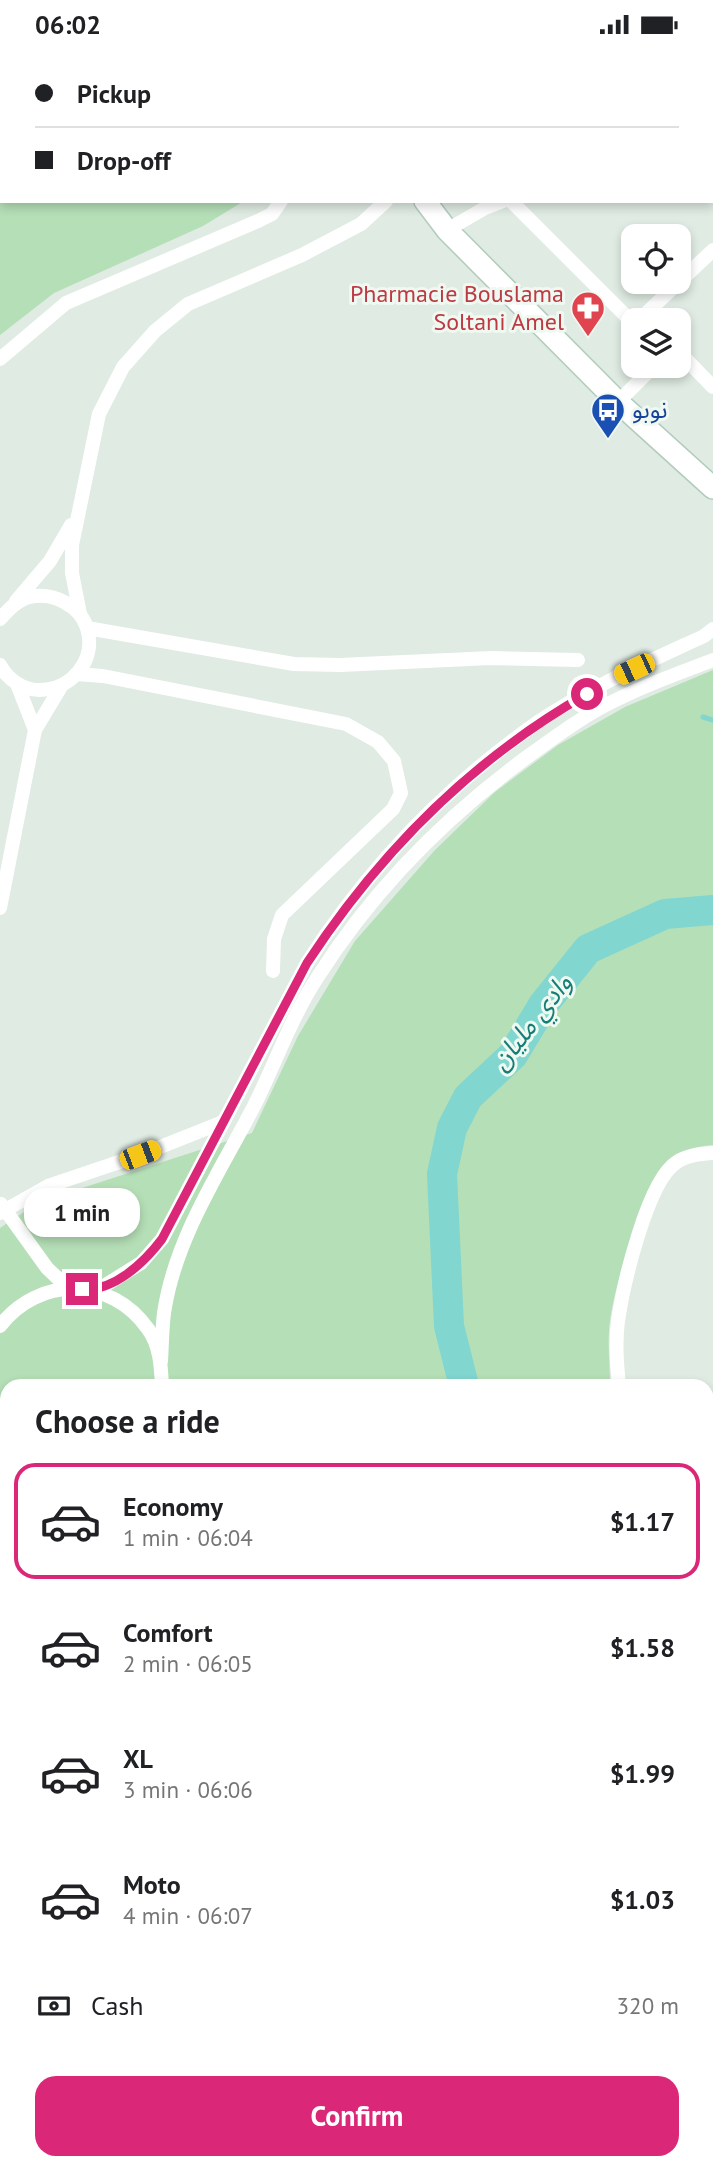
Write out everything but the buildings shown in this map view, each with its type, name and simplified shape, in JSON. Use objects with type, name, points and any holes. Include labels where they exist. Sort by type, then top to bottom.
[{"type":"main road","points":[[427,203],[447,230],[618,402],[711,487]]},
{"type":"street","points":[[0,359],[66,303],[258,221],[272,214],[280,203]]},
{"type":"street","points":[[79,614],[71,561],[78,511],[99,414],[123,367],[155,331],[188,304],[302,255],[360,224],[384,203]]},
{"type":"street","points":[[447,230],[498,203]]},
{"type":"street","points":[[513,203],[625,308]]},
{"type":"street","points":[[653,308],[713,250]]},
{"type":"street","points":[[691,364],[713,387]]},
{"type":"street","points":[[618,402],[642,378]]},
{"type":"street","points":[[0,619],[50,561],[78,511]]},
{"type":"street","points":[[0,665],[3,672],[17,684],[35,690],[54,689],[70,681],[83,667],[89,650],[87,628],[79,614],[65,602],[48,596],[29,597],[12,605]]},
{"type":"street","points":[[87,628],[294,663],[340,665],[491,658],[578,660]]},
{"type":"street","points":[[96,1291],[141,1263],[162,1239],[307,963],[360,888],[411,830],[478,767],[540,721],[611,680],[704,636],[713,629]]},
{"type":"street","points":[[162,1379],[164,1313],[192,1222],[255,1103],[315,980],[356,922],[389,882],[451,819],[491,784],[553,738],[619,698],[713,660]]},
{"type":"street","points":[[76,674],[103,676],[346,724],[378,742],[394,761],[401,793],[393,810],[282,915],[274,939],[273,971]]},
{"type":"street","points":[[17,684],[36,730]]},
{"type":"street","points":[[0,908],[36,730],[62,685]]},
{"type":"street","points":[[68,1288],[47,1268],[2,1208],[48,1186],[140,1155],[223,1122]]},
{"type":"street","points":[[618,1379],[617,1324],[624,1289],[647,1212],[663,1177],[675,1163],[685,1158],[713,1153]]},
{"type":"street","points":[[0,1326],[11,1312],[37,1295],[68,1288],[96,1291],[126,1305],[149,1330],[161,1361]]},
{"type":"green space","points":[[0,203],[241,203],[203,226],[54,293],[0,335]]},
{"type":"green space","points":[[713,670],[713,1145],[692,1148],[672,1157],[651,1185],[632,1233],[613,1305],[609,1337],[610,1379],[0,1379],[0,1228],[39,1202],[252,1133],[298,1036],[355,941],[435,850],[495,792],[558,745],[625,707]]},
{"type":"waterway","points":[[703,717],[713,720]]},
{"type":"waterway","name":"وادي مليان","points":[[462,1379],[449,1326],[442,1174],[452,1128],[468,1097],[513,1055],[543,1005],[588,949],[665,914],[713,910]]},
{"type":"place","name":"Pharmacie Bouslama Soltani Amel","points":[[588,338]]},
{"type":"place","name":"نوبو","points":[[608,440]]},
{"type":"route","points":[[82,1289],[96,1291],[127,1273],[141,1263],[162,1239],[307,963],[368,878],[411,830],[478,767],[540,721],[587,694]]}]
